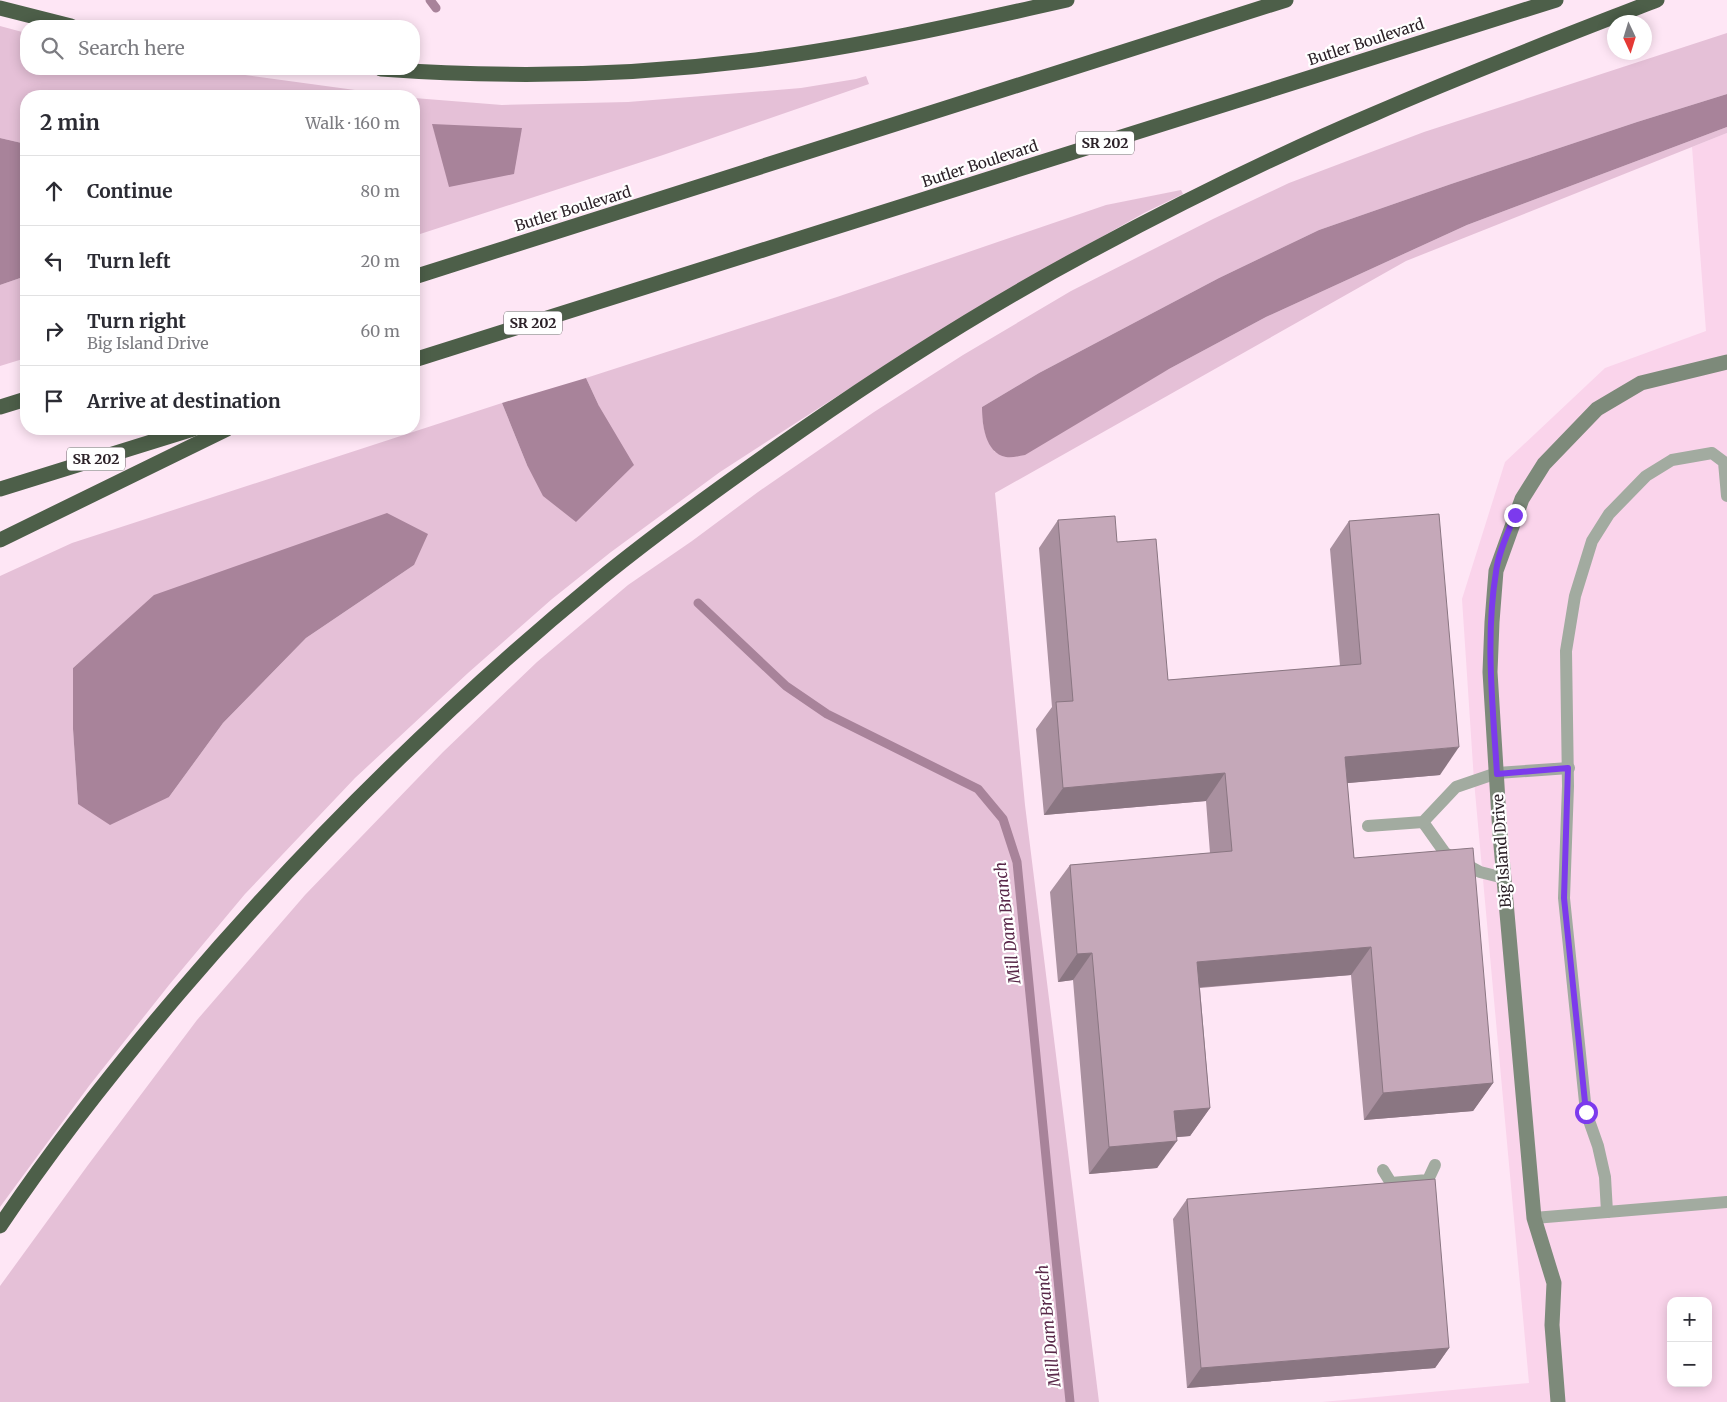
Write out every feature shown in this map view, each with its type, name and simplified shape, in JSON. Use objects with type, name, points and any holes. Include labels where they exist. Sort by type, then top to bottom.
[{"type":"highway","points":[[420,72],[543,74],[636,72],[747,61],[855,45],[962,24],[1067,0]]},
{"type":"highway","name":"Butler Boulevard","points":[[420,275],[1286,0]]},
{"type":"highway","name":"Butler Boulevard","points":[[420,358],[1556,0]]},
{"type":"highway","points":[[0,1226],[114,1069],[229,935],[289,869],[407,751],[474,688],[602,577],[683,515],[780,444],[922,349],[1089,252],[1265,163],[1371,115],[1657,0]]},
{"type":"highway","points":[[0,8],[47,20]]},
{"type":"highway","points":[[0,407],[20,401]]},
{"type":"highway","name":"SR 202","points":[[0,490],[174,435]]},
{"type":"highway","points":[[0,540],[215,435]]},
{"type":"street","name":"Big Island Drive","points":[[1558,1402],[1552,1325],[1554,1283],[1534,1218],[1504,878],[1490,672],[1496,571],[1522,499],[1544,464],[1597,409],[1642,384],[1727,362]]},
{"type":"lane","points":[[1607,1212],[1605,1176],[1598,1146],[1586,1112],[1564,898],[1568,768],[1566,651],[1575,596],[1592,541],[1610,514],[1646,476],[1672,460],[1712,453],[1724,462],[1727,496]]},
{"type":"lane","points":[[1368,826],[1423,822],[1456,787],[1497,774],[1568,768]]},
{"type":"lane","points":[[1423,822],[1445,853],[1480,872],[1504,878]]},
{"type":"lane","points":[[1383,1170],[1391,1183],[1428,1180],[1435,1165]]},
{"type":"lane","points":[[1534,1218],[1727,1202]]},
{"type":"shaded area","points":[[0,26],[20,31],[20,75],[246,75],[355,90],[20,90],[20,143],[0,138]]},
{"type":"shaded area","points":[[1727,33],[1727,94],[1451,184],[1319,230],[1219,278],[1039,373],[982,407],[985,431],[995,452],[1169,369],[1266,317],[1467,225],[1727,127],[1727,133],[1406,261],[995,493],[1025,805],[1099,1402],[0,1402],[0,1286],[197,1020],[305,895],[443,752],[537,662],[628,585],[874,412],[963,355],[1071,291],[1289,183],[1424,132],[1644,60],[1652,60],[1652,58]]},
{"type":"shaded area","points":[[866,76],[869,84],[663,155],[420,234],[420,98],[502,105],[628,102],[801,88]]},
{"type":"shaded area","points":[[1727,94],[1727,127],[1467,225],[1266,317],[1169,369],[1025,455],[1006,457],[993,450],[989,444],[984,429],[982,407],[1039,373],[1219,278],[1319,230],[1637,122]]},
{"type":"shaded area","points":[[432,124],[522,128],[514,174],[449,187]]},
{"type":"shaded area","points":[[1727,133],[1727,1402],[1322,1402],[1529,1383],[1474,781],[1462,599],[1505,462],[1605,368],[1706,331],[1692,147]]},
{"type":"shaded area","points":[[0,138],[20,143],[20,278],[0,285]]},
{"type":"shaded area","points":[[1181,190],[1183,194],[1144,213],[1059,261],[850,388],[720,472],[611,552],[552,599],[468,673],[355,778],[245,894],[169,985],[89,1086],[0,1207],[0,576],[72,543],[404,435],[420,435],[420,430],[502,403],[527,465],[599,406],[586,378],[837,297],[1106,205]],"holes":[[[414,565],[306,638],[223,723],[169,797],[78,804],[73,729],[73,668],[155,595]]]},
{"type":"shaded area","points":[[20,278],[20,360],[0,366],[0,285]]},
{"type":"shaded area","points":[[586,378],[599,406],[634,465],[576,522],[543,496],[527,465],[502,403]]},
{"type":"shaded area","points":[[387,513],[428,534],[414,565],[306,638],[223,723],[169,797],[110,825],[78,804],[73,729],[73,668],[154,595]]},
{"type":"building","points":[[1439,514],[1459,747],[1345,757],[1354,858],[1473,848],[1493,1083],[1383,1093],[1371,947],[1197,962],[1210,1108],[1174,1111],[1177,1141],[1109,1147],[1092,953],[1077,954],[1070,865],[1232,851],[1225,773],[1063,788],[1056,702],[1073,701],[1058,520],[1115,516],[1117,542],[1156,539],[1168,680],[1361,664],[1349,521]]},
{"type":"building","points":[[1435,1179],[1449,1348],[1201,1368],[1187,1199]]},
{"type":"waterway","name":"Mill Dam Branch","points":[[430,0],[436,8]]},
{"type":"waterway","name":"Mill Dam Branch","points":[[698,603],[786,686],[827,714],[978,789],[1003,819],[1017,862],[1070,1402]]},
{"type":"route","points":[[1515,515],[1496,571],[1492,622],[1490,672],[1497,774],[1568,768],[1564,898],[1586,1112]]}]
